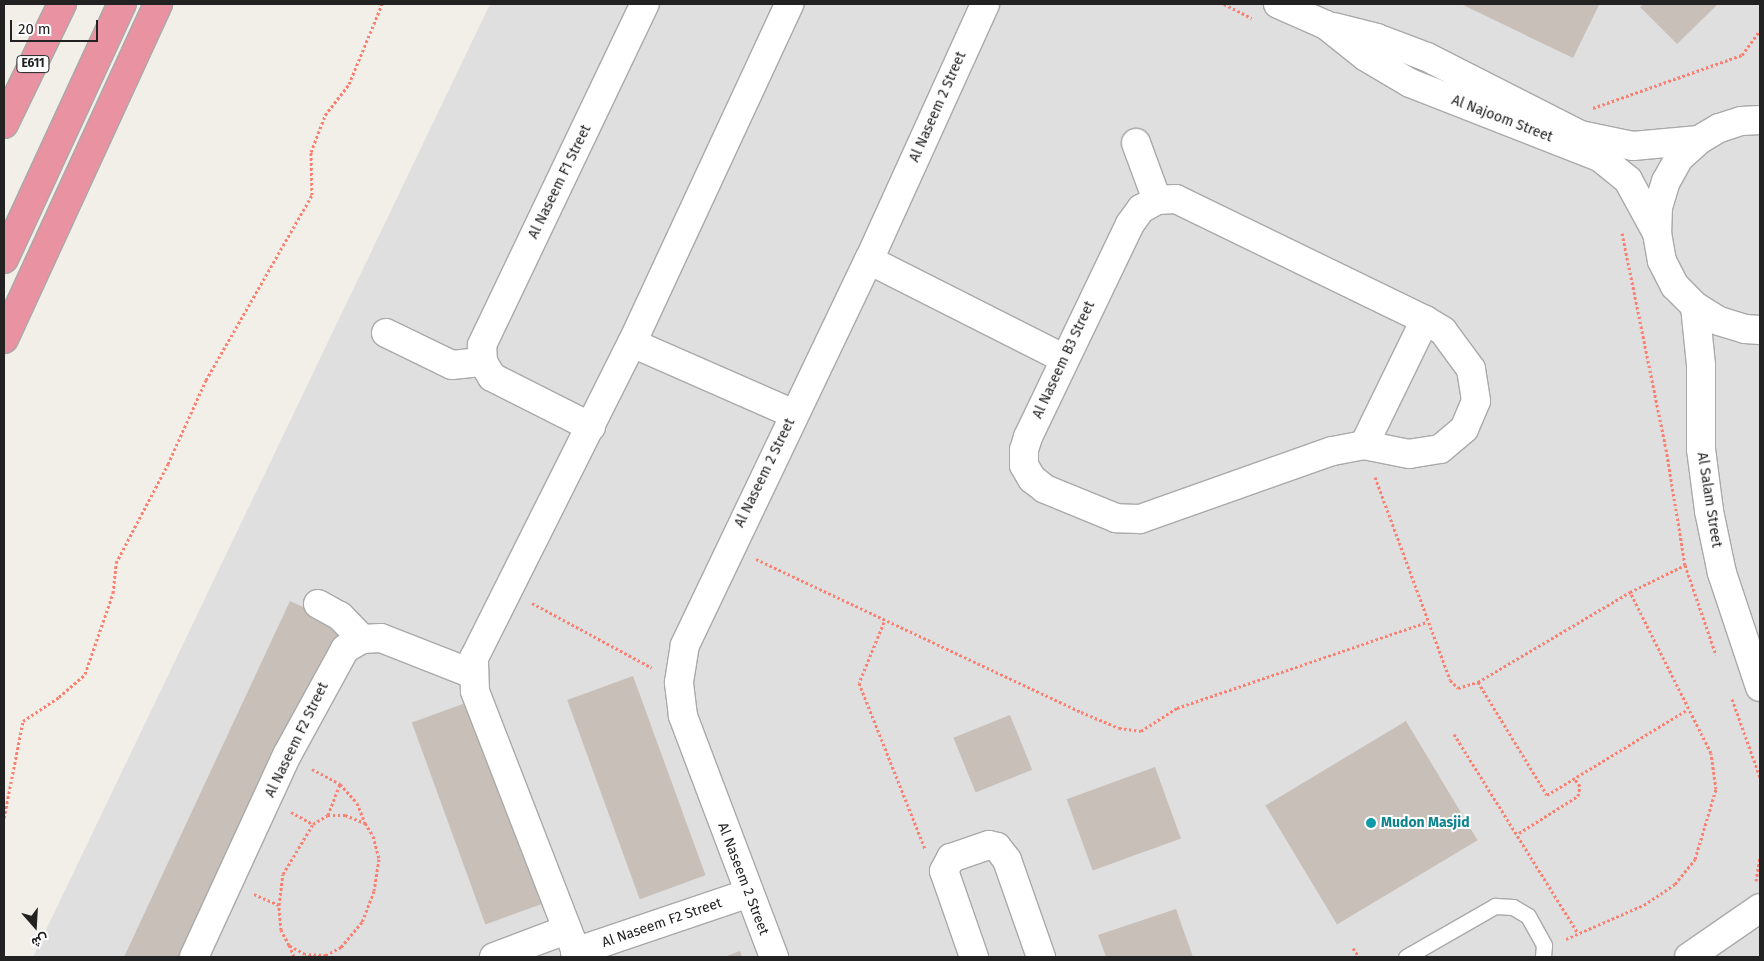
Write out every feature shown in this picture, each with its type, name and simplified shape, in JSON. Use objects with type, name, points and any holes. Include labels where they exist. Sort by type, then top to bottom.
[{"type":"highway","name":"E611","points":[[4,124],[62,4]]},
{"type":"highway","points":[[4,259],[122,4]]},
{"type":"highway","points":[[4,339],[158,4]]},
{"type":"street","name":"Al Naseem F1 Street","points":[[483,362],[482,345],[645,4]]},
{"type":"street","points":[[573,946],[475,690],[472,674],[478,651],[510,591],[632,343],[789,4]]},
{"type":"street","name":"Al Naseem 2 Street","points":[[774,957],[693,749],[683,716],[679,682],[685,645],[730,546],[869,260],[985,4]]},
{"type":"street","name":"Al Najoom Street","points":[[1278,4],[1326,25],[1377,38],[1437,64],[1580,135],[1633,146],[1699,140]]},
{"type":"street","name":"Al Najoom Street","points":[[1326,25],[1366,57],[1425,88],[1602,158],[1628,180],[1657,233]]},
{"type":"street","points":[[1425,88],[1437,64]]},
{"type":"street","points":[[1754,116],[1719,128],[1699,140],[1679,158],[1666,181],[1658,206],[1657,233],[1662,261],[1675,286],[1695,306],[1718,321],[1745,329],[1760,330]]},
{"type":"street","points":[[1136,143],[1157,200]]},
{"type":"street","name":"Al Naseem B3 Street","points":[[1157,200],[1176,200],[1193,206],[1425,320],[1443,331],[1471,369],[1476,400],[1464,429],[1440,449],[1416,453],[1364,445],[1332,451],[1140,519],[1116,518],[1045,489],[1032,479],[1024,465],[1028,437],[1063,358],[1130,224],[1141,209],[1157,200]]},
{"type":"street","points":[[869,260],[1063,358]]},
{"type":"street","name":"Al Salam Street","points":[[1695,306],[1701,365],[1701,449],[1709,511],[1722,573],[1760,687]]},
{"type":"street","points":[[1364,445],[1425,320]]},
{"type":"street","points":[[386,333],[452,365],[483,362],[492,377],[591,427]]},
{"type":"street","points":[[632,343],[794,414]]},
{"type":"street","points":[[318,604],[340,616],[362,639],[381,638],[400,644],[472,674]]},
{"type":"street","name":"Al Naseem F2 Street","points":[[194,957],[287,755],[335,664],[345,649],[362,639]]},
{"type":"street","points":[[974,957],[944,872],[946,864],[959,854],[981,846],[997,847],[1007,860],[1041,957]]},
{"type":"street","name":"Al Naseem F2 Street","points":[[494,957],[573,946],[749,893]]},
{"type":"street","points":[[1689,957],[1757,909]]},
{"type":"lane","points":[[1406,957],[1494,906],[1513,907],[1528,916],[1543,951]]},
{"type":"path","points":[[4,818],[22,721],[59,697],[85,674],[113,593],[116,564],[168,464],[206,380],[312,195],[311,152],[325,115],[349,84],[382,4]]},
{"type":"path","points":[[1224,4],[1257,20]]},
{"type":"path","points":[[1583,106],[1591,108],[1742,55],[1760,30]]},
{"type":"path","points":[[1620,223],[1666,450],[1685,565],[1718,660]]},
{"type":"path","points":[[1364,445],[1427,622],[1450,680],[1458,688],[1478,682],[1630,592],[1685,565]]},
{"type":"path","points":[[730,546],[884,622],[1119,728],[1140,731],[1177,708],[1427,622]]},
{"type":"path","points":[[510,591],[679,682]]},
{"type":"path","points":[[1543,951],[1578,932],[1644,905],[1675,884],[1695,859],[1716,789],[1711,753],[1687,710],[1630,592]]},
{"type":"path","points":[[884,622],[859,683],[920,842],[932,861],[944,872]]},
{"type":"path","points":[[1478,682],[1547,795],[1687,710]]},
{"type":"path","points":[[1731,695],[1760,777]]},
{"type":"path","points":[[1454,734],[1578,932]]},
{"type":"path","points":[[287,755],[340,784],[357,803],[365,823],[373,836],[379,859],[374,891],[362,922],[342,947],[326,956],[306,954],[289,945]]},
{"type":"path","points":[[1518,834],[1578,796],[1580,786],[1574,778]]},
{"type":"path","points":[[328,816],[340,784]]},
{"type":"path","points":[[294,957],[281,930],[279,904],[283,874],[313,824],[328,816],[345,815],[365,823]]},
{"type":"path","points":[[1353,948],[1359,957]]},
{"type":"shaded area","points":[[490,4],[1760,4],[1760,957],[33,957]]},
{"type":"building","points":[[1461,4],[1597,4],[1599,5],[1573,58]]},
{"type":"building","points":[[1644,4],[1718,4],[1677,44],[1640,7]]},
{"type":"building","points":[[290,601],[345,627],[191,957],[124,957]]},
{"type":"building","points":[[633,676],[706,875],[640,899],[567,700]]},
{"type":"building","points":[[471,701],[545,903],[485,925],[412,723]]},
{"type":"building","points":[[1010,715],[1032,770],[976,793],[953,738]]},
{"type":"building","name":"Mudon Masjid","points":[[1406,721],[1478,840],[1337,925],[1265,805]]},
{"type":"building","points":[[1155,767],[1181,838],[1093,871],[1067,799]]},
{"type":"building","points":[[1176,909],[1193,957],[1106,957],[1098,935]]},
{"type":"building","points":[[740,951],[742,957],[724,957]]},
{"type":"place","name":"Mudon Masjid","points":[[1371,823]]}]
